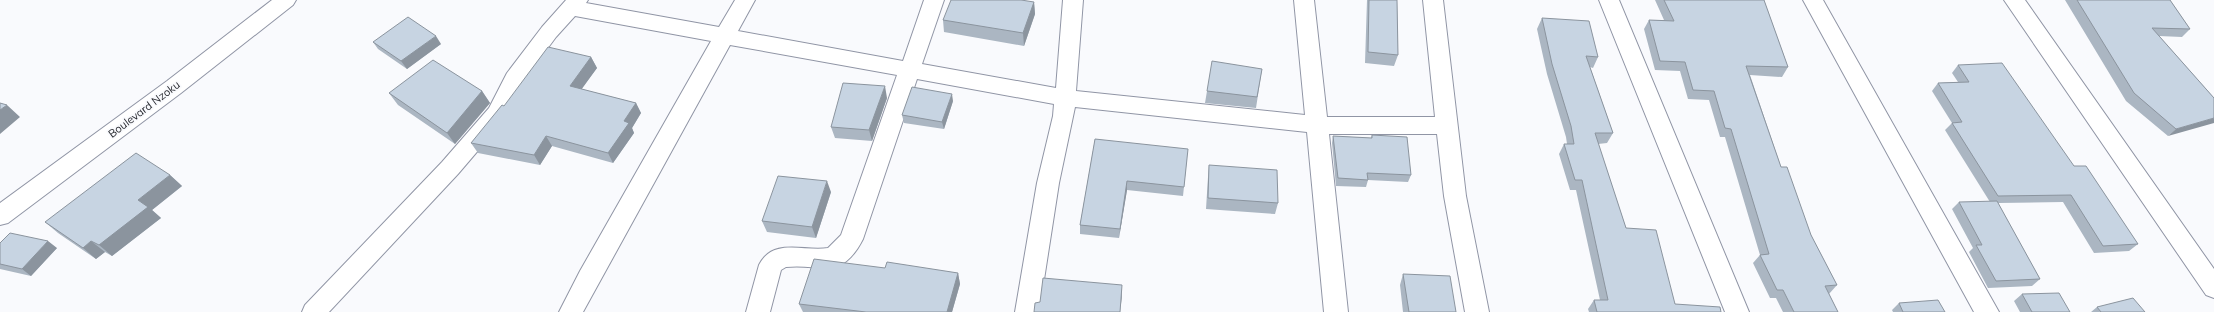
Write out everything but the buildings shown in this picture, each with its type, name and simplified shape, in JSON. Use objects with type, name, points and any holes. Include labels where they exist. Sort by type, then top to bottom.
[{"type":"street","name":"Boulevard Nzoku","points":[[0,216],[286,0]]},
{"type":"street","points":[[571,312],[588,278],[745,0]]},
{"type":"street","points":[[758,312],[772,265],[776,260],[783,256],[831,258],[843,250],[851,239],[934,0]]},
{"type":"street","points":[[1027,312],[1048,183],[1064,116],[1073,0]]},
{"type":"street","points":[[1304,0],[1336,312]]},
{"type":"street","points":[[1433,0],[1455,196],[1477,312]]},
{"type":"street","points":[[1609,0],[1737,312]]},
{"type":"street","points":[[1813,0],[1988,312]]},
{"type":"street","points":[[2014,0],[2214,288]]},
{"type":"street","points":[[314,312],[450,168],[497,113],[514,79],[549,32],[575,4],[724,38],[1065,98],[1317,125],[1448,126]]}]
